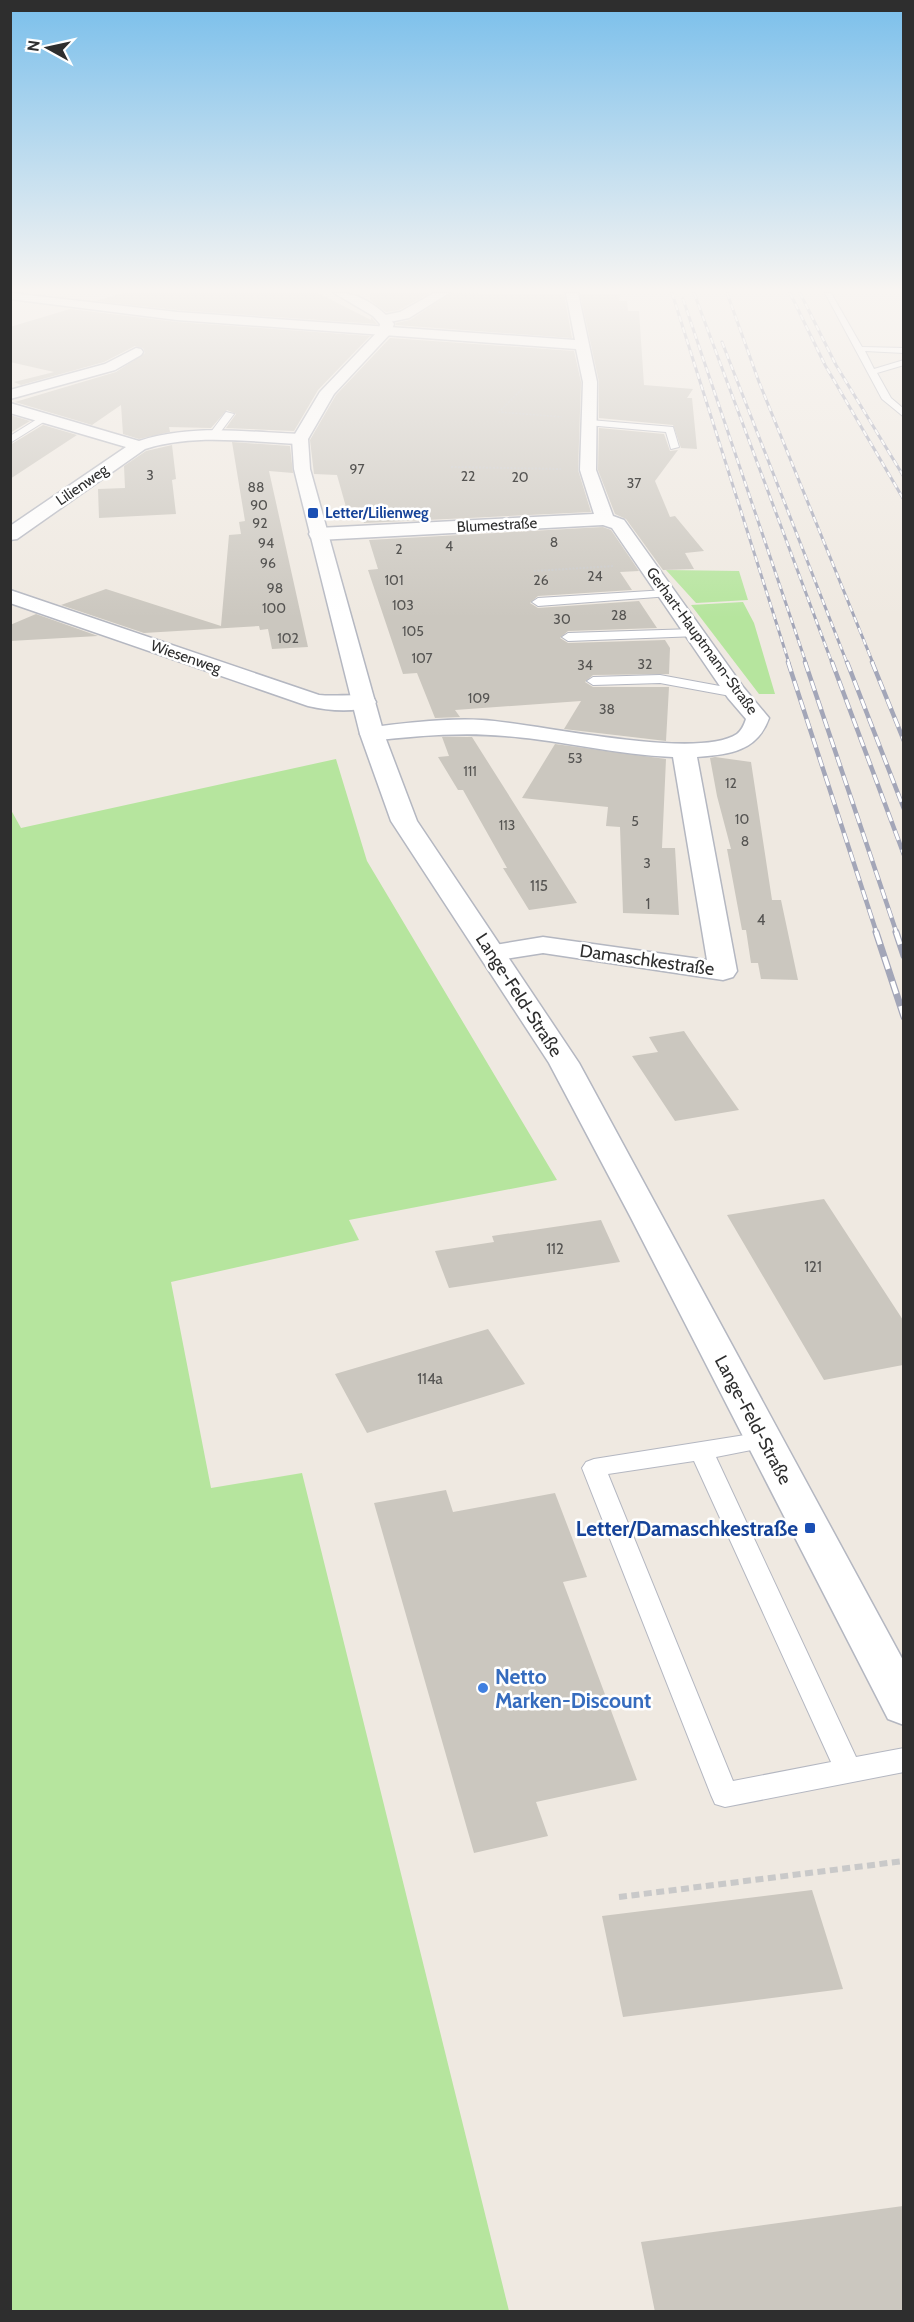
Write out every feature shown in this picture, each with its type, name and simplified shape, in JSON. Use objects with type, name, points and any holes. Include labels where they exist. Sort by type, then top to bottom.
[{"type":"street","points":[[300,439],[322,401]]},
{"type":"street","points":[[590,401],[586,457],[588,470],[605,519]]},
{"type":"street","points":[[10,408],[139,446]]},
{"type":"street","name":"Lilienweg","points":[[10,535],[139,446],[165,437],[300,439]]},
{"type":"street","name":"Lange-Feld-Straße","points":[[300,439],[302,469],[372,734],[404,821],[564,1063],[903,1706]]},
{"type":"street","name":"Blumestraße","points":[[318,534],[605,519]]},
{"type":"street","name":"Gerhart-Hauptmann-Straße","points":[[372,734],[482,727],[659,750],[684,751],[718,748],[743,740],[754,729],[758,718],[736,693],[618,524],[605,519]]},
{"type":"street","name":"Wiesenweg","points":[[10,596],[316,701],[339,704],[365,702]]},
{"type":"street","name":"Damaschkestraße","points":[[493,953],[543,945],[723,971],[684,751]]},
{"type":"lane","points":[[890,401],[903,414]]},
{"type":"lane","points":[[213,436],[229,414]]},
{"type":"lane","points":[[10,440],[45,418]]},
{"type":"lane","points":[[670,418],[674,447]]},
{"type":"lane","points":[[590,421],[670,429]]},
{"type":"lane","points":[[538,602],[666,594]]},
{"type":"lane","points":[[568,638],[694,633]]},
{"type":"lane","points":[[593,681],[660,679],[736,693]]},
{"type":"lane","points":[[764,1440],[594,1468],[725,1795],[903,1760]]},
{"type":"lane","points":[[701,1451],[848,1770]]},
{"type":"path","points":[[510,401],[499,412],[590,421]]},
{"type":"path","points":[[451,467],[588,470]]},
{"type":"path","points":[[534,571],[647,564]]},
{"type":"path","points":[[619,1897],[903,1861]]},
{"type":"green space","points":[[666,570],[739,571],[748,600],[696,603]]},
{"type":"green space","points":[[743,602],[754,623],[775,694],[759,694],[691,605]]},
{"type":"green space","points":[[336,759],[367,861],[557,1180],[349,1220],[359,1240],[171,1282],[211,1488],[302,1473],[509,2311],[11,2311],[11,810],[21,828]]},
{"type":"building","points":[[311,401],[294,431],[226,428],[236,414],[227,410],[211,428],[169,427],[170,432],[139,439],[123,434],[121,405],[92,425],[15,402]]},
{"type":"building","points":[[332,401],[580,401],[578,470],[591,512],[364,523],[358,507],[346,507],[337,475],[314,474],[310,440]]},
{"type":"building","points":[[599,401],[692,401],[697,449],[681,448],[673,425],[599,418]]},
{"type":"building","points":[[10,415],[30,421],[10,433]]},
{"type":"building","points":[[43,425],[77,435],[10,479],[10,445]]},
{"type":"building","points":[[599,428],[664,434],[670,451],[678,450],[655,481],[670,517],[675,516],[704,551],[685,553],[694,569],[663,570],[626,519],[615,514],[598,470]]},
{"type":"building","points":[[232,442],[290,446],[293,473],[269,471],[308,647],[272,649],[268,629],[260,630],[259,626],[144,633],[61,605],[106,589],[221,626],[229,535],[241,534],[239,522],[245,521]]},
{"type":"building","points":[[172,445],[176,479],[172,480],[176,514],[99,518],[98,489],[125,488],[124,466],[146,451]]},
{"type":"building","points":[[603,527],[611,530],[639,571],[620,572],[632,590],[538,596],[530,603],[538,608],[639,601],[657,628],[568,631],[560,638],[568,643],[665,640],[670,648],[669,674],[593,675],[585,682],[593,687],[669,687],[666,741],[564,729],[581,701],[455,710],[460,717],[435,718],[417,673],[403,674],[368,570],[378,569],[369,540]]},
{"type":"building","points":[[36,614],[98,636],[10,641],[10,625]]},
{"type":"building","points":[[442,737],[472,737],[577,903],[529,910],[503,868],[507,868],[463,790],[458,790],[438,757],[449,756]]},
{"type":"building","points":[[555,744],[666,759],[662,848],[675,848],[679,915],[623,913],[620,827],[606,826],[608,807],[522,798]]},
{"type":"building","points":[[710,758],[751,762],[772,900],[781,900],[798,980],[761,979],[758,963],[751,963],[746,930],[742,930],[727,849],[731,849]]},
{"type":"building","points":[[684,1031],[739,1110],[675,1121],[632,1056],[658,1052],[649,1037]]},
{"type":"building","points":[[824,1199],[903,1320],[903,1365],[824,1380],[727,1215]]},
{"type":"building","points":[[601,1220],[620,1262],[449,1288],[435,1251],[494,1242],[492,1236]]},
{"type":"building","points":[[488,1329],[525,1384],[367,1433],[335,1374]]},
{"type":"building","points":[[446,1490],[453,1512],[555,1493],[587,1577],[563,1582],[637,1780],[536,1802],[548,1836],[474,1853],[374,1503]]},
{"type":"building","points":[[812,1890],[843,1989],[623,2017],[602,1916]]},
{"type":"building","points":[[903,2206],[903,2312],[655,2312],[641,2242]]},
{"type":"railway","points":[[706,401],[789,663]]},
{"type":"railway","points":[[718,401],[806,663]]},
{"type":"railway","points":[[734,401],[832,663]]},
{"type":"railway","points":[[745,401],[847,663]]},
{"type":"railway","points":[[767,401],[873,663]]},
{"type":"railway","points":[[846,401],[904,500]]},
{"type":"railway","points":[[858,401],[904,477]]},
{"type":"railway","points":[[788,662],[877,934]]},
{"type":"railway","points":[[805,662],[897,934]]},
{"type":"railway","points":[[832,662],[904,855]]},
{"type":"railway","points":[[847,662],[904,809]]},
{"type":"railway","points":[[872,662],[904,741]]},
{"type":"railway","points":[[876,932],[904,1017]]},
{"type":"railway","points":[[896,932],[904,956]]},
{"type":"place","name":"Letter/Lilienweg","points":[[313,513]]},
{"type":"place","name":"Letter/Damaschkestraße","points":[[810,1528]]},
{"type":"place","name":"Netto Marken-Discount","points":[[483,1688]]}]
